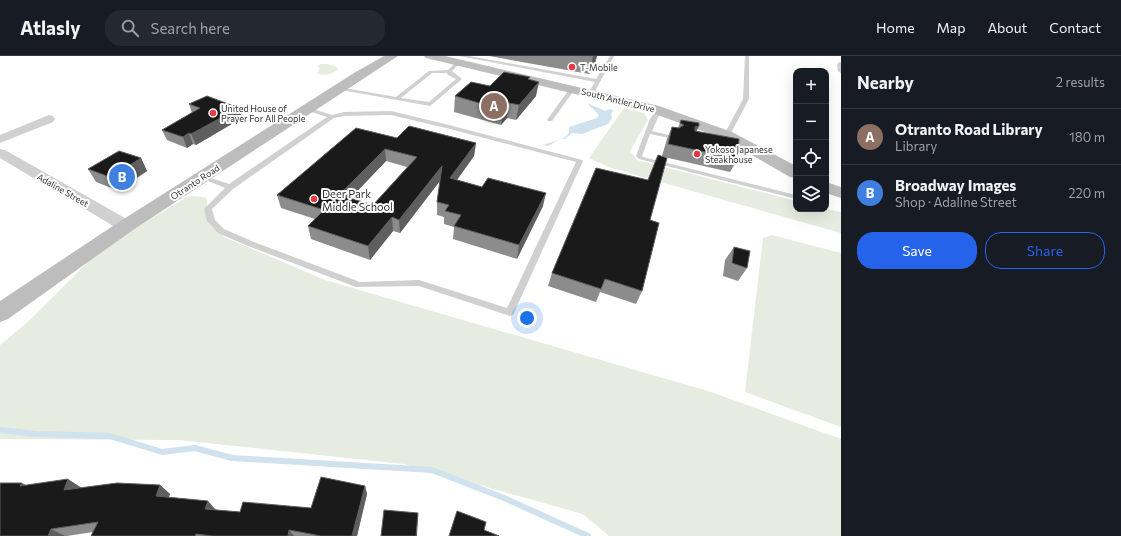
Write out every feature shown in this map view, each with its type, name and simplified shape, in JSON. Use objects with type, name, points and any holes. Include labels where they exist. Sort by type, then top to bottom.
[{"type":"street","name":"Otranto Road","points":[[0,313],[126,226],[339,88],[392,56]]},
{"type":"street","name":"South Antler Drive","points":[[430,56],[591,93],[694,122],[793,172]]},
{"type":"street","points":[[0,139],[49,119]]},
{"type":"street","name":"Adaline Street","points":[[0,153],[126,226]]},
{"type":"lane","points":[[591,93],[612,56]]},
{"type":"lane","points":[[722,136],[746,99],[747,56]]},
{"type":"lane","points":[[339,88],[430,104],[459,79],[450,74],[456,63]]},
{"type":"lane","points":[[396,99],[431,72],[456,63],[598,81]]},
{"type":"lane","points":[[841,63],[841,71]]},
{"type":"lane","points":[[550,120],[572,89]]},
{"type":"lane","points":[[307,109],[332,117]]},
{"type":"lane","points":[[658,111],[648,132],[640,156],[641,158],[793,196]]},
{"type":"lane","points":[[391,113],[580,161],[510,312],[419,283],[359,285],[227,234],[221,231],[211,221],[208,209],[230,187],[332,117],[344,114],[391,113]]},
{"type":"lane","points":[[648,132],[674,137]]},
{"type":"lane","points":[[203,177],[230,187]]},
{"type":"shaded area","points":[[321,64],[333,65],[338,69],[323,75],[317,73],[320,69],[317,66]]},
{"type":"shaded area","points":[[624,108],[644,113],[648,120],[630,151],[637,160],[793,200],[793,212],[829,212],[829,210],[841,212],[841,233],[611,168],[589,158]]},
{"type":"shaded area","points":[[189,196],[206,197],[209,212],[224,237],[325,280],[711,392],[841,439],[841,536],[609,536],[583,514],[404,464],[179,440],[0,439],[0,345],[30,320],[92,258],[137,227]]},
{"type":"shaded area","points":[[772,235],[841,253],[841,427],[745,392],[763,238]]},
{"type":"water","points":[[587,103],[605,111],[610,109],[614,111],[611,113],[612,118],[608,124],[582,134],[572,133],[565,139],[561,139],[569,133],[569,127],[597,118],[599,115]]},
{"type":"water","points":[[559,140],[548,146],[543,145]]},
{"type":"building","points":[[504,72],[530,77],[528,79],[539,82],[519,105],[509,103],[503,110],[455,96],[471,82],[490,86]]},
{"type":"building","points":[[207,96],[239,108],[183,137],[162,130],[200,108],[189,104]]},
{"type":"building","points":[[681,120],[699,123],[699,126],[695,127],[695,131],[739,139],[738,159],[668,144],[672,127],[679,128],[684,125],[680,123]]},
{"type":"building","points":[[409,126],[476,143],[450,178],[482,187],[488,178],[546,193],[519,245],[454,226],[461,215],[445,211],[449,205],[437,202],[442,166],[399,220],[392,217],[368,246],[308,226],[324,210],[277,195],[356,128],[397,138]],"holes":[[[385,149],[417,157],[373,205],[339,195]]]},
{"type":"building","points":[[119,151],[141,158],[112,176],[109,174],[107,176],[88,169]]},
{"type":"building","points":[[658,155],[667,158],[650,220],[659,223],[642,291],[605,279],[601,289],[552,273],[596,168],[648,180]]},
{"type":"building","points":[[734,247],[750,251],[747,268],[732,263]]},
{"type":"building","points":[[321,477],[365,486],[352,536],[321,536],[289,530],[288,536],[213,536],[196,534],[195,536],[91,536],[98,522],[51,529],[48,536],[0,536],[0,483],[22,483],[20,486],[68,479],[64,490],[117,483],[160,485],[156,496],[208,501],[205,509],[240,512],[243,502],[311,508]]},
{"type":"building","points":[[384,510],[418,513],[416,536],[381,536]]},
{"type":"building","points":[[457,511],[486,522],[484,530],[499,536],[449,536]]},
{"type":"waterway","points":[[0,430],[36,434],[110,436],[162,452],[195,448],[232,458],[432,470],[504,498],[588,536]]},
{"type":"place","name":"T-Mobile","points":[[572,67]]},
{"type":"place","name":"Otranto Road Library","points":[[494,106]]},
{"type":"place","name":"United House of Prayer For All People","points":[[213,113]]},
{"type":"place","name":"Yokoso Japanese Steakhouse","points":[[697,154]]},
{"type":"place","name":"Broadway Images","points":[[122,177]]},
{"type":"place","name":"Deer Park Middle School","points":[[314,199]]}]
